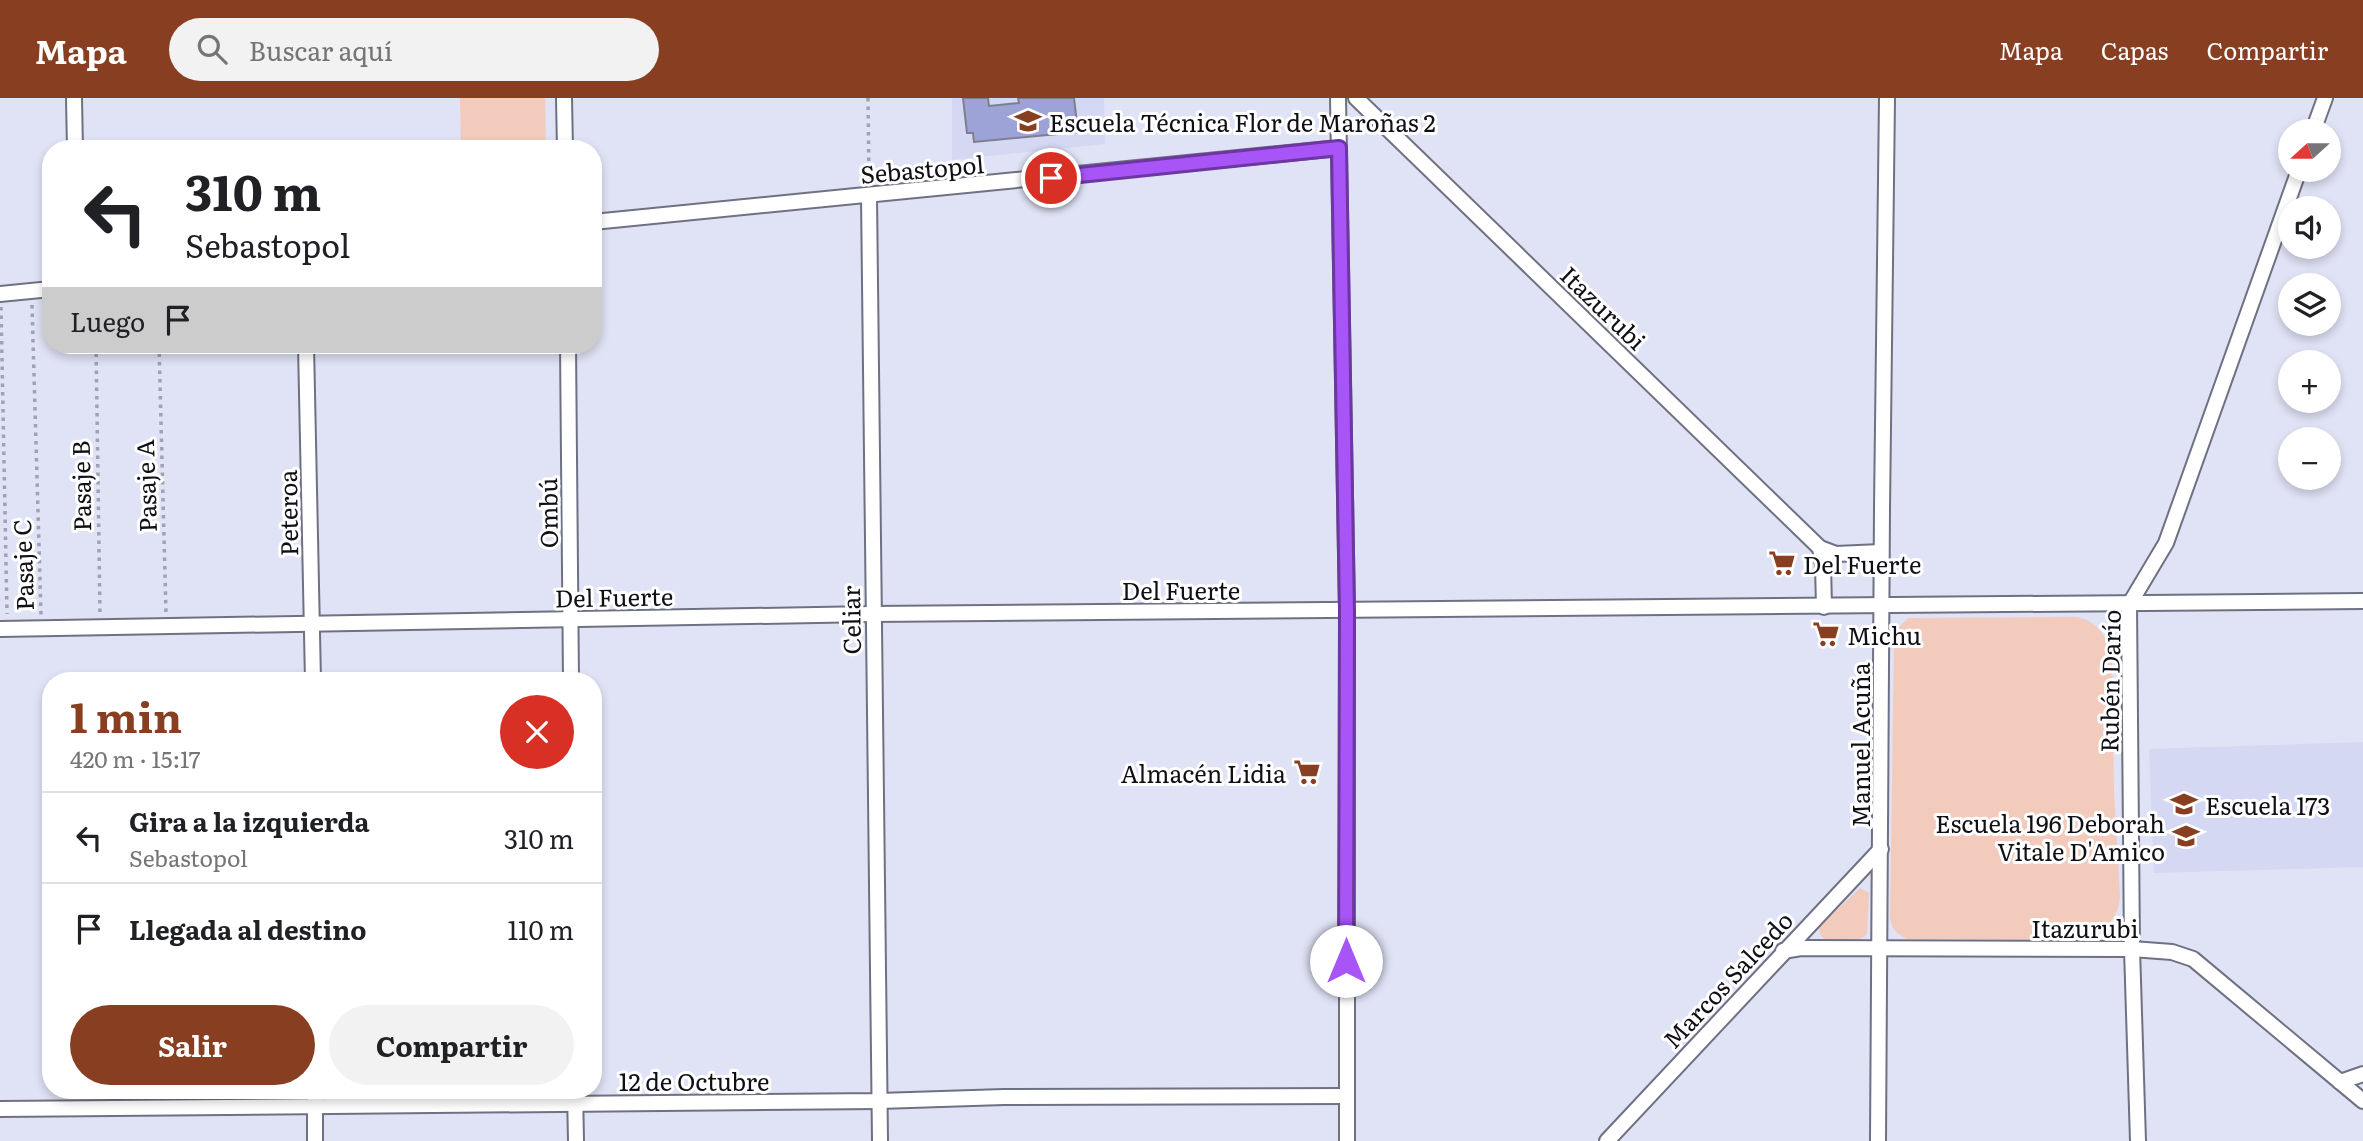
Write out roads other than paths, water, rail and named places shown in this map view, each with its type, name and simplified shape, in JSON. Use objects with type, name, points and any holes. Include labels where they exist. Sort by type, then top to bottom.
[{"type":"street","points":[[74,98],[75,140]]},
{"type":"street","points":[[564,98],[565,140]]},
{"type":"street","points":[[1338,98],[1347,611],[1347,1141]]},
{"type":"street","name":"Itazurubi","points":[[1356,98],[1820,548]]},
{"type":"street","name":"Manuel Acuña","points":[[1878,1141],[1886,98]]},
{"type":"street","points":[[2317,119],[2325,98]]},
{"type":"street","name":"Sebastopol","points":[[602,221],[1339,148]]},
{"type":"street","name":"Rubén Darío","points":[[2138,1141],[2132,949],[2129,604],[2165,543],[2295,182]]},
{"type":"street","name":"Celiar","points":[[869,195],[880,1141]]},
{"type":"street","points":[[1,294],[42,290]]},
{"type":"street","name":"Peteroa","points":[[306,354],[313,672]]},
{"type":"street","name":"Ombú","points":[[568,354],[571,672]]},
{"type":"street","points":[[1824,607],[1824,574],[1820,548],[1836,554],[1881,552]]},
{"type":"street","name":"Del Fuerte","points":[[4,629],[872,614],[2363,601]]},
{"type":"street","name":"Marcos Salcedo","points":[[1607,1141],[1881,849]]},
{"type":"street","name":"Itazurubi","points":[[1783,951],[1801,948],[2132,949],[2172,952],[2193,959],[2363,1101]]},
{"type":"street","points":[[2340,1082],[2363,1074]]},
{"type":"street","name":"12 de Octubre","points":[[602,1097],[879,1101],[1018,1097],[1346,1096]]},
{"type":"street","name":"12 de Octubre","points":[[0,1109],[286,1099]]},
{"type":"street","points":[[315,1099],[315,1141]]},
{"type":"street","points":[[575,1099],[576,1141]]},
{"type":"place","name":"Escuela Técnica Flor de Maroñas 2","points":[[1028,121]]},
{"type":"place","name":"Del Fuerte","points":[[1782,563]]},
{"type":"place","name":"Michu","points":[[1826,634]]},
{"type":"place","name":"Almacén Lidia","points":[[1307,772]]},
{"type":"place","name":"Escuela 173","points":[[2184,804]]},
{"type":"place","name":"Escuela 196 Deborah Vitale D'Amico","points":[[2186,836]]}]
